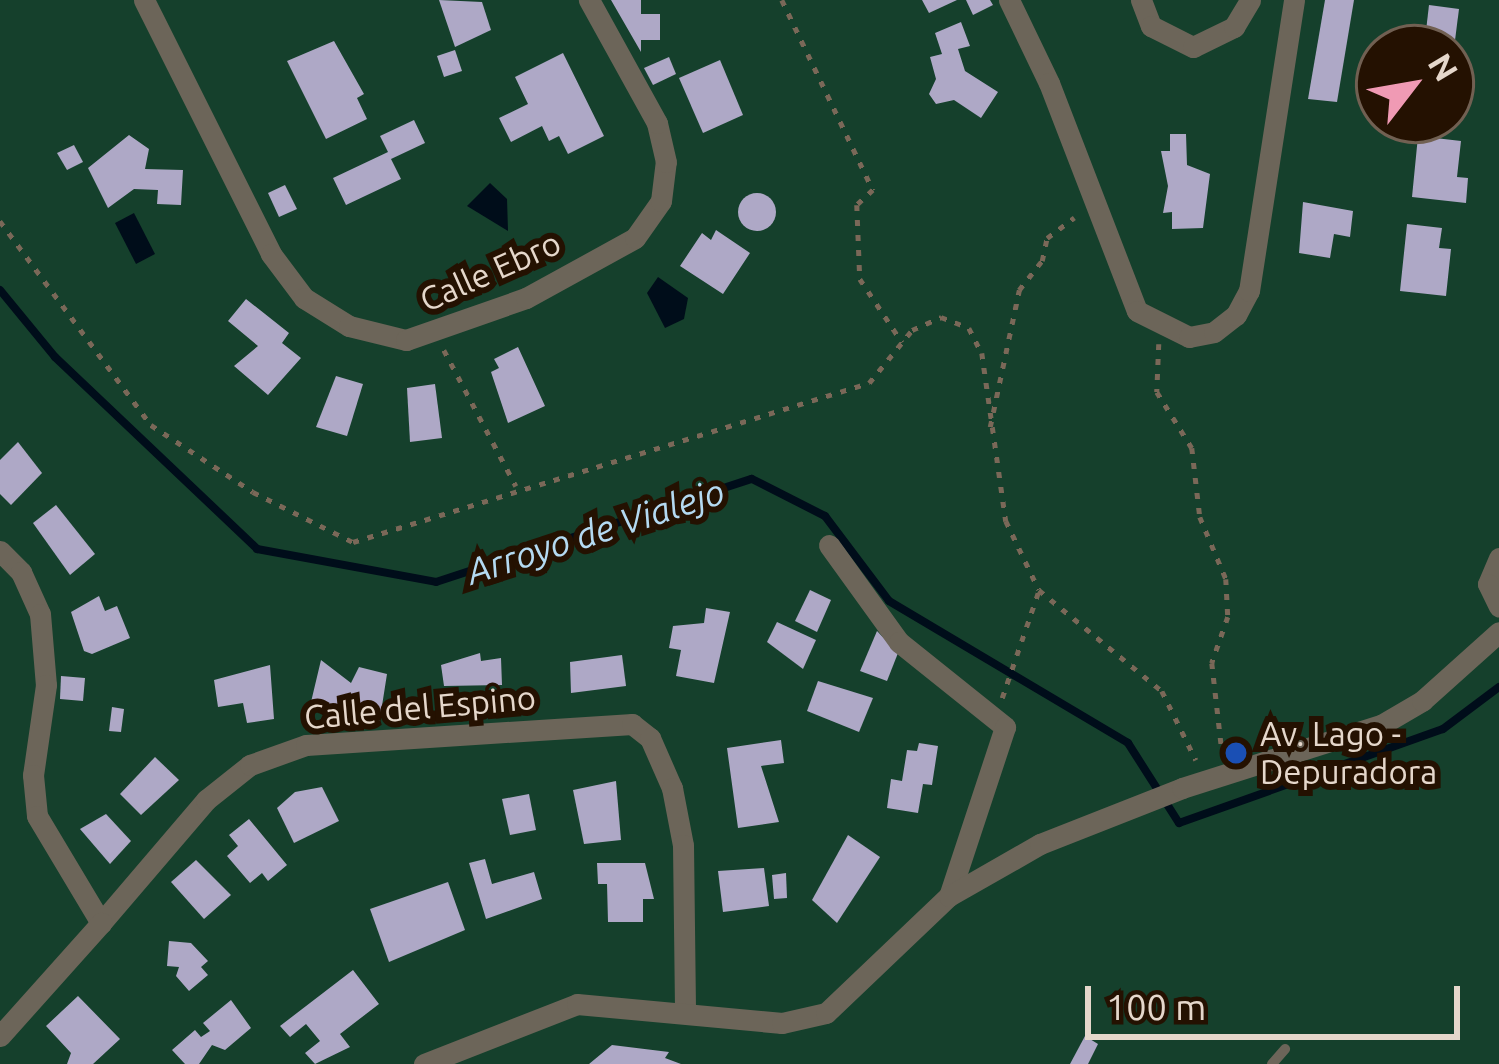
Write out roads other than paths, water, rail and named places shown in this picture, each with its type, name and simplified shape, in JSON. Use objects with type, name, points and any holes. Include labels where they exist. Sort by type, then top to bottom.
[{"type":"street","name":"Calle Ebro","points":[[144,0],[271,254],[304,298],[350,326],[406,340],[436,334],[526,298],[635,238],[662,201],[666,162],[657,123],[589,0]]},
{"type":"street","points":[[1009,0],[1049,82],[1137,311],[1160,329],[1190,337],[1214,332],[1249,291],[1294,0]]},
{"type":"street","points":[[1141,0],[1151,26],[1193,47],[1234,27],[1250,0]]},
{"type":"street","points":[[829,545],[899,642],[1004,727],[949,896]]},
{"type":"street","points":[[0,550],[21,572],[40,614],[46,685],[33,776],[37,817],[101,923],[0,1036]]},
{"type":"street","points":[[1499,558],[1488,584],[1499,607]]},
{"type":"street","points":[[424,1064],[577,1004],[685,1010],[782,1023],[826,1013],[862,987],[949,896],[1040,844],[1142,802],[1381,724],[1437,690],[1499,632]]},
{"type":"street","name":"Calle del Espino","points":[[101,923],[206,800],[250,765],[306,745],[632,724],[650,738],[672,788],[682,845],[685,1010]]},
{"type":"lane","points":[[1272,1064],[1285,1049]]},
{"type":"water","points":[[490,183],[507,199],[508,231],[467,206]]},
{"type":"water","points":[[134,213],[155,254],[136,264],[115,223]]},
{"type":"water","points":[[658,277],[688,298],[684,319],[665,328],[647,293]]},
{"type":"waterway","name":"Arroyo de Vialejo","points":[[0,290],[55,357],[257,549],[436,582],[752,479],[825,516],[889,601],[1128,743],[1179,823],[1443,729],[1499,687]]},
{"type":"place","name":"Av. Lago - Depuradora","points":[[1236,753]]}]
